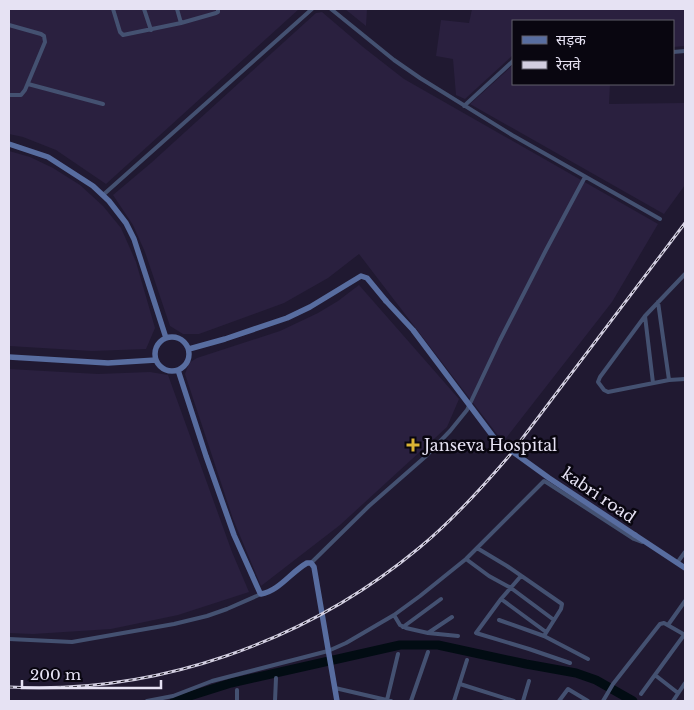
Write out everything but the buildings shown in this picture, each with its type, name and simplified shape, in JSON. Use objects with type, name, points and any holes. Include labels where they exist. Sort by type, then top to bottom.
[{"type":"street","points":[[113,9],[121,34],[127,35],[181,23],[216,13],[218,9]]},
{"type":"street","points":[[144,9],[151,30]]},
{"type":"street","points":[[177,9],[181,23]]},
{"type":"street","points":[[103,195],[312,9]]},
{"type":"street","points":[[331,9],[394,60],[420,78],[512,135],[660,219]]},
{"type":"street","points":[[9,25],[41,34],[45,38],[28,84],[22,94],[9,95]]},
{"type":"street","points":[[464,106],[512,62]]},
{"type":"street","points":[[28,84],[103,104]]},
{"type":"street","points":[[9,144],[48,157],[93,186],[109,200],[126,223],[134,239],[166,338]]},
{"type":"street","points":[[9,640],[72,642],[207,616],[274,589],[304,565],[311,563],[369,506],[425,457],[467,410],[500,340],[585,177]]},
{"type":"street","points":[[685,274],[645,316],[598,382],[607,392],[685,378]]},
{"type":"street","name":"kabri road","points":[[189,349],[287,318],[310,307],[360,276],[367,278],[413,330],[495,439],[549,478],[685,568]]},
{"type":"street","points":[[658,302],[669,380]]},
{"type":"street","points":[[645,316],[654,383]]},
{"type":"street","points":[[172,336],[180,338],[189,349],[188,361],[185,366],[178,370],[165,370],[156,360],[156,347],[160,341],[166,338],[172,336]]},
{"type":"street","points":[[9,358],[108,363],[156,360]]},
{"type":"street","points":[[178,370],[234,536],[261,594]]},
{"type":"street","points":[[147,701],[165,699],[212,681],[328,653],[394,614],[420,596],[478,548],[545,481],[636,540],[647,543]]},
{"type":"street","points":[[478,548],[562,604],[561,609],[545,634]]},
{"type":"street","points":[[677,563],[685,552]]},
{"type":"street","points":[[466,559],[495,580],[512,588],[554,620]]},
{"type":"street","points":[[311,563],[315,569],[337,701]]},
{"type":"street","points":[[521,576],[476,631],[477,634],[530,648],[570,663]]},
{"type":"street","points":[[501,599],[545,634],[588,660]]},
{"type":"street","points":[[403,628],[441,600]]},
{"type":"street","points":[[668,626],[685,601]]},
{"type":"street","points":[[394,614],[403,628],[458,636]]},
{"type":"street","points":[[428,633],[452,617]]},
{"type":"street","points":[[499,620],[545,634]]},
{"type":"street","points":[[603,701],[613,684],[662,623],[685,635],[641,694]]},
{"type":"street","points":[[411,701],[428,652]]},
{"type":"street","points":[[334,688],[389,701],[398,654]]},
{"type":"street","points":[[454,701],[467,660]]},
{"type":"street","points":[[655,675],[678,693]]},
{"type":"street","points":[[275,701],[276,678]]},
{"type":"street","points":[[523,701],[529,681]]},
{"type":"street","points":[[673,701],[685,683]]},
{"type":"street","points":[[460,684],[514,701]]},
{"type":"street","points":[[559,701],[568,689],[582,700],[588,701]]},
{"type":"street","points":[[237,690],[237,701]]},
{"type":"shaded area","points":[[9,9],[299,9],[106,184],[56,150],[23,137],[9,134]]},
{"type":"shaded area","points":[[345,9],[367,9],[366,26]]},
{"type":"shaded area","points":[[472,9],[685,9],[685,46],[674,47],[674,20],[512,20],[512,56],[465,99],[456,95],[453,59],[436,56],[441,20],[469,23]]},
{"type":"shaded area","points":[[322,12],[404,79],[658,224],[612,302],[503,442],[359,254],[328,278],[284,303],[199,334],[183,334],[170,326],[145,252],[133,225],[113,195],[151,163],[316,13]]},
{"type":"shaded area","points":[[512,66],[512,85],[610,85],[609,104],[685,103],[685,185],[664,214],[470,104]]},
{"type":"shaded area","points":[[9,151],[30,157],[53,168],[80,185],[103,206],[121,228],[136,262],[155,328],[146,349],[92,351],[9,346]]},
{"type":"shaded area","points":[[359,285],[459,399],[447,427],[340,525],[261,586],[233,519],[185,374],[189,363],[197,358],[280,331],[318,313]]},
{"type":"shaded area","points":[[9,369],[98,374],[150,372],[168,375],[232,552],[249,592],[178,615],[111,629],[33,634],[9,633]]},
{"type":"waterway","points":[[174,701],[231,683],[400,645],[438,645],[576,673],[596,680],[633,701]]},
{"type":"railway","points":[[9,687],[64,687],[119,682],[174,671],[227,656],[278,635],[328,610],[375,581],[419,548],[443,527],[509,456],[685,223]]},
{"type":"place","name":"Janseva Hospital","points":[[413,445]]}]
